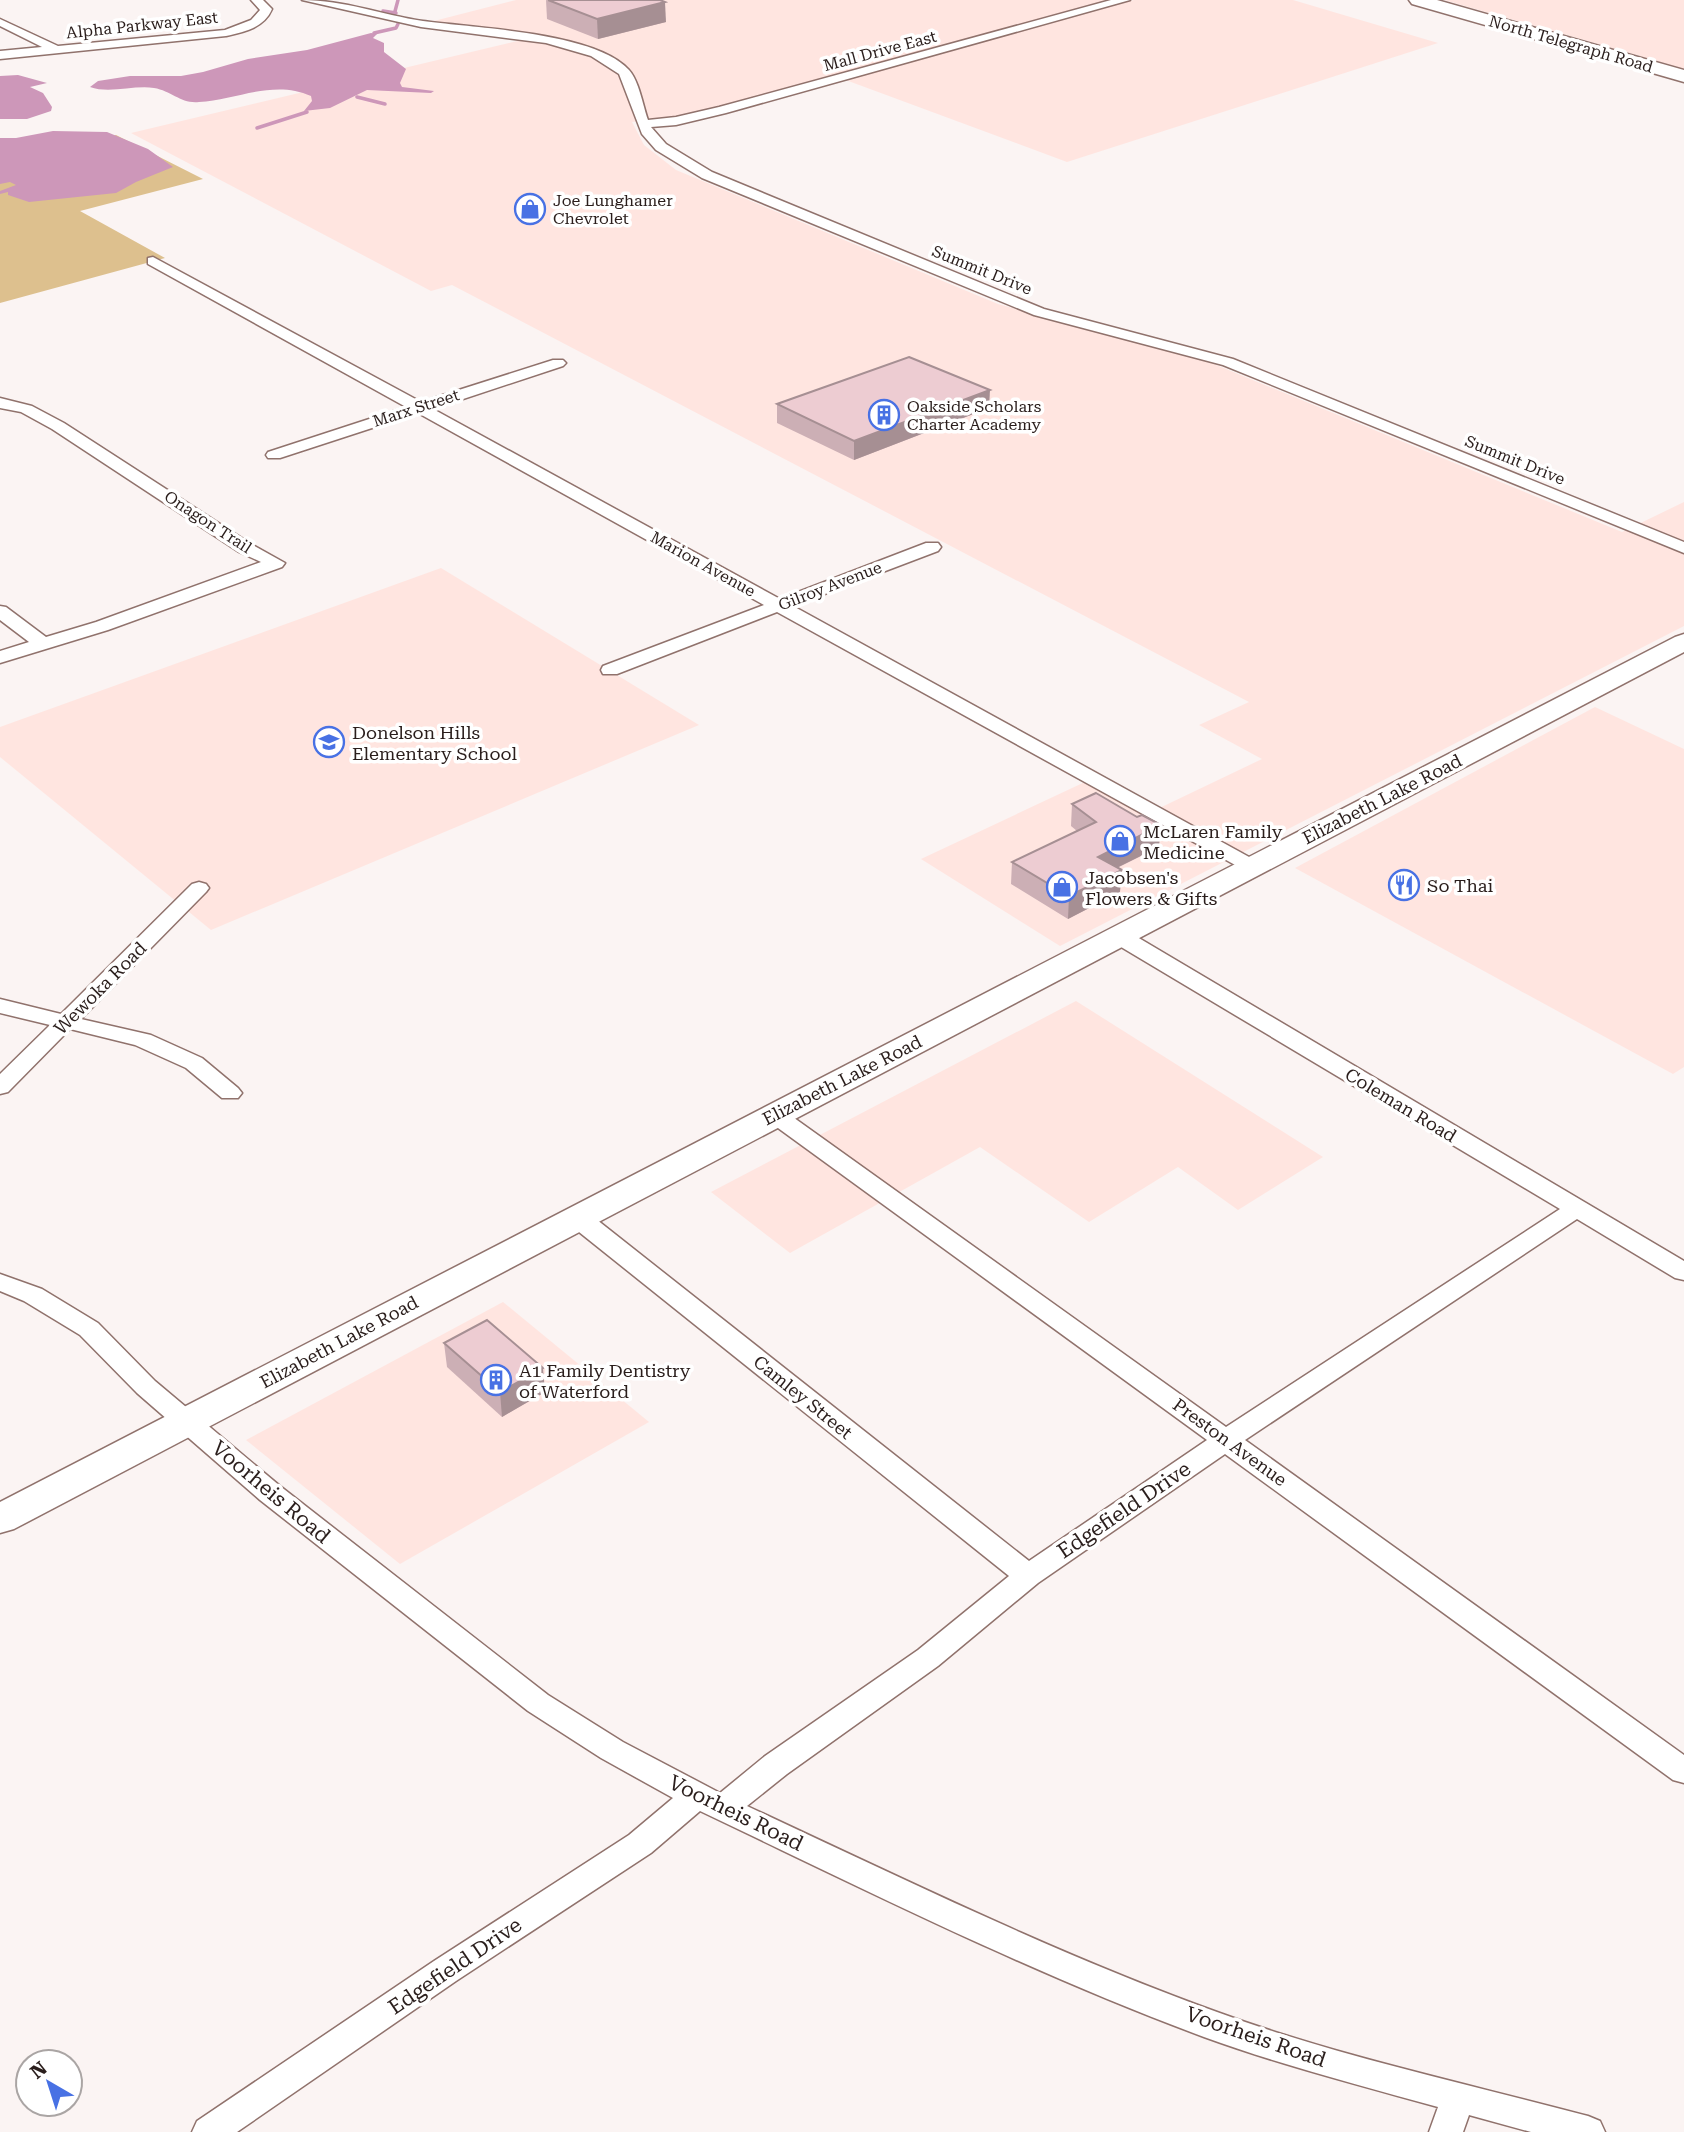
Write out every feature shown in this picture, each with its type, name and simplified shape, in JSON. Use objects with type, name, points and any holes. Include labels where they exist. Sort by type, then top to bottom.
[{"type":"main road","name":"North Telegraph Road","points":[[1418,0],[1684,76]]},
{"type":"main road","name":"Elizabeth Lake Road","points":[[0,1519],[1684,642]]},
{"type":"street","name":"Alpha Parkway East","points":[[0,55],[229,32],[248,26],[263,16],[265,6],[257,0]]},
{"type":"street","name":"Summit Drive","points":[[307,0],[421,24],[536,38],[595,53],[624,72],[646,131],[661,147],[707,176],[1039,312],[1228,362],[1684,548]]},
{"type":"street","name":"Mall Drive East","points":[[643,124],[676,121],[722,110],[1124,0]]},
{"type":"street","points":[[0,22],[57,50]]},
{"type":"street","name":"Marion Avenue","points":[[153,261],[1253,867]]},
{"type":"street","name":"Marx Street","points":[[274,455],[558,363]]},
{"type":"street","name":"Onagon Trail","points":[[0,403],[26,409],[58,426],[245,548],[276,563],[44,645]]},
{"type":"street","name":"Gilroy Avenue","points":[[610,670],[932,547]]},
{"type":"street","points":[[0,611],[44,645]]},
{"type":"street","points":[[0,657],[44,645]]},
{"type":"street","name":"Wewoka Road","points":[[0,1087],[199,888]]},
{"type":"street","name":"Coleman Road","points":[[1119,936],[1684,1272]]},
{"type":"street","points":[[0,1006],[144,1040],[194,1063],[230,1093]]},
{"type":"street","name":"Preston Avenue","points":[[775,1115],[1684,1771]]},
{"type":"street","name":"Edgefield Drive","points":[[209,2132],[445,1971],[640,1844],[776,1765],[928,1658],[1028,1576],[1226,1440],[1576,1209]]},
{"type":"street","name":"Camley Street","points":[[578,1217],[1028,1576]]},
{"type":"street","name":"Voorheis Road","points":[[0,1282],[33,1295],[89,1329],[146,1387],[342,1551],[538,1703],[612,1750],[710,1802],[955,1918],[1212,2025],[1317,2059],[1588,2132]]},
{"type":"street","points":[[1446,2132],[1458,2098]]},
{"type":"shaded area","points":[[516,0],[1108,0],[687,115],[632,122],[644,145],[676,170],[998,304],[1214,364],[1622,532],[1684,502],[1684,626],[1060,946],[921,859],[1087,781],[1147,814],[1262,759],[1199,725],[1249,702],[452,285],[431,291],[131,133],[538,36],[430,22]]},
{"type":"shaded area","points":[[1134,0],[1293,0],[1438,43],[1067,162],[843,79]]},
{"type":"shaded area","points":[[1444,0],[1684,0],[1684,71],[1640,56]]},
{"type":"shaded area","points":[[371,33],[377,34],[373,38],[384,43],[384,52],[406,69],[400,83],[402,87],[434,91],[367,90],[330,108],[304,111],[312,101],[311,96],[283,89],[193,102],[154,88],[105,90],[90,87],[98,81],[130,76],[181,76],[203,72],[248,59],[307,50]]},
{"type":"shaded area","points":[[18,75],[47,83],[30,87],[43,93],[52,107],[51,111],[27,119],[0,119],[0,76]]},
{"type":"shaded area","points":[[53,131],[107,132],[148,149],[173,167],[116,193],[29,202],[8,195],[8,192],[0,194],[0,191],[16,185],[10,182],[0,184],[0,138]]},
{"type":"shaded area","points":[[116,135],[203,179],[80,211],[165,258],[0,303],[0,164]]},
{"type":"shaded area","name":"Donelson Hills Elementary School","points":[[441,568],[699,725],[211,930],[0,757],[0,727]]},
{"type":"shaded area","points":[[1595,707],[1684,749],[1684,1067],[1673,1074],[1295,868]]},
{"type":"shaded area","points":[[1076,1001],[1323,1157],[1238,1210],[1178,1167],[1089,1222],[980,1147],[790,1253],[711,1192]]},
{"type":"shaded area","points":[[503,1302],[649,1422],[400,1564],[246,1440]]},
{"type":"building","points":[[548,0],[660,0],[665,2],[597,19]]},
{"type":"building","points":[[909,357],[990,390],[854,441],[777,404]]},
{"type":"building","points":[[1096,793],[1137,817],[1142,815],[1161,825],[1098,857],[1122,870],[1069,896],[1012,862],[1096,822],[1072,804]]},
{"type":"building","points":[[487,1320],[543,1368],[500,1392],[444,1343]]},
{"type":"waterway","points":[[395,13],[398,0]]},
{"type":"waterway","points":[[383,11],[395,13]]},
{"type":"waterway","points":[[374,33],[396,28],[398,24]]},
{"type":"waterway","points":[[357,97],[385,104]]},
{"type":"waterway","points":[[257,128],[307,112]]},
{"type":"place","name":"Joe Lunghamer Chevrolet","points":[[530,209]]},
{"type":"place","name":"Oakside Scholars Charter Academy","points":[[884,415]]},
{"type":"place","name":"Donelson Hills Elementary School","points":[[329,742]]},
{"type":"place","name":"McLaren Family Medicine","points":[[1120,841]]},
{"type":"place","name":"So Thai","points":[[1404,885]]},
{"type":"place","name":"Jacobsen's Flowers & Gifts","points":[[1062,887]]},
{"type":"place","name":"A1 Family Dentistry of Waterford","points":[[496,1380]]}]
